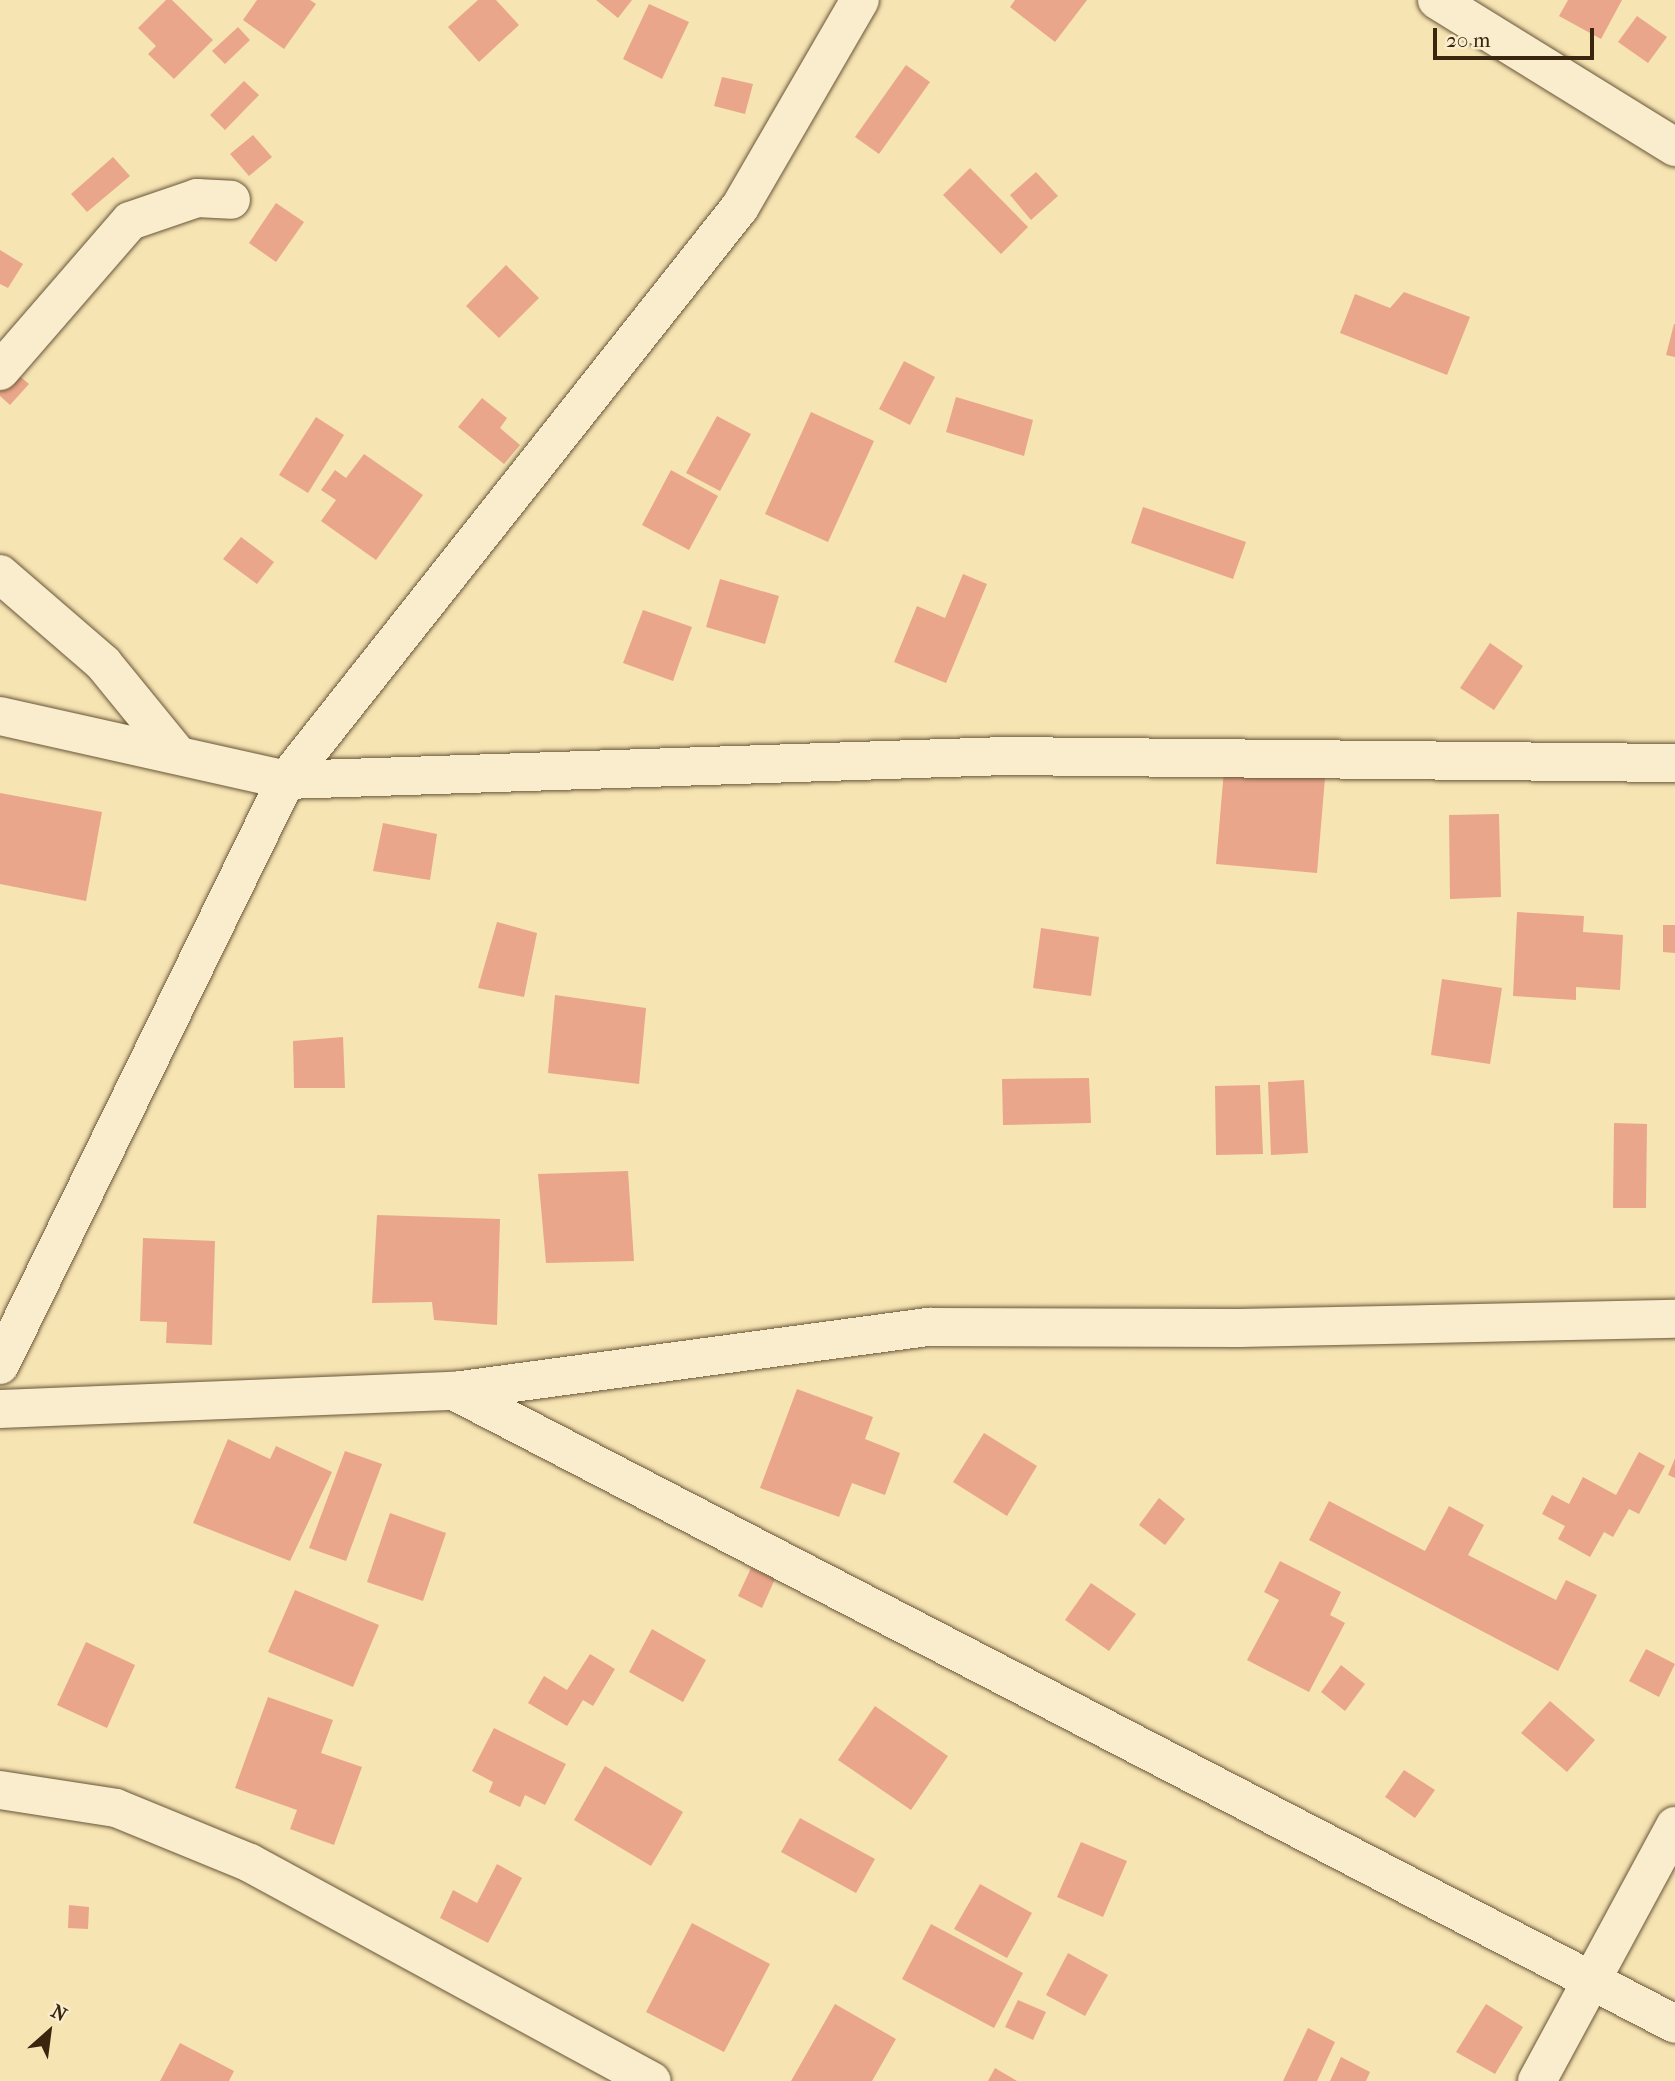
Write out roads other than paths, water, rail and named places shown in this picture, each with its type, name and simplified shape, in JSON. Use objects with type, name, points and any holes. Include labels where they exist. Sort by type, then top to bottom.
[{"type":"street","points":[[0,1365],[286,780],[740,207],[860,0]]},
{"type":"street","points":[[1437,0],[1675,147]]},
{"type":"street","points":[[0,371],[130,221],[197,198],[231,200]]},
{"type":"street","points":[[0,574],[103,663],[178,755]]},
{"type":"street","points":[[0,716],[286,780],[1005,756],[1675,763]]},
{"type":"street","points":[[0,1409],[454,1391],[929,1327],[1239,1328],[1675,1319]]},
{"type":"street","points":[[454,1391],[1590,1977],[1675,2024]]},
{"type":"street","points":[[0,1790],[116,1808],[250,1863],[652,2081]]},
{"type":"street","points":[[1537,2081],[1590,1977],[1675,1826]]}]
